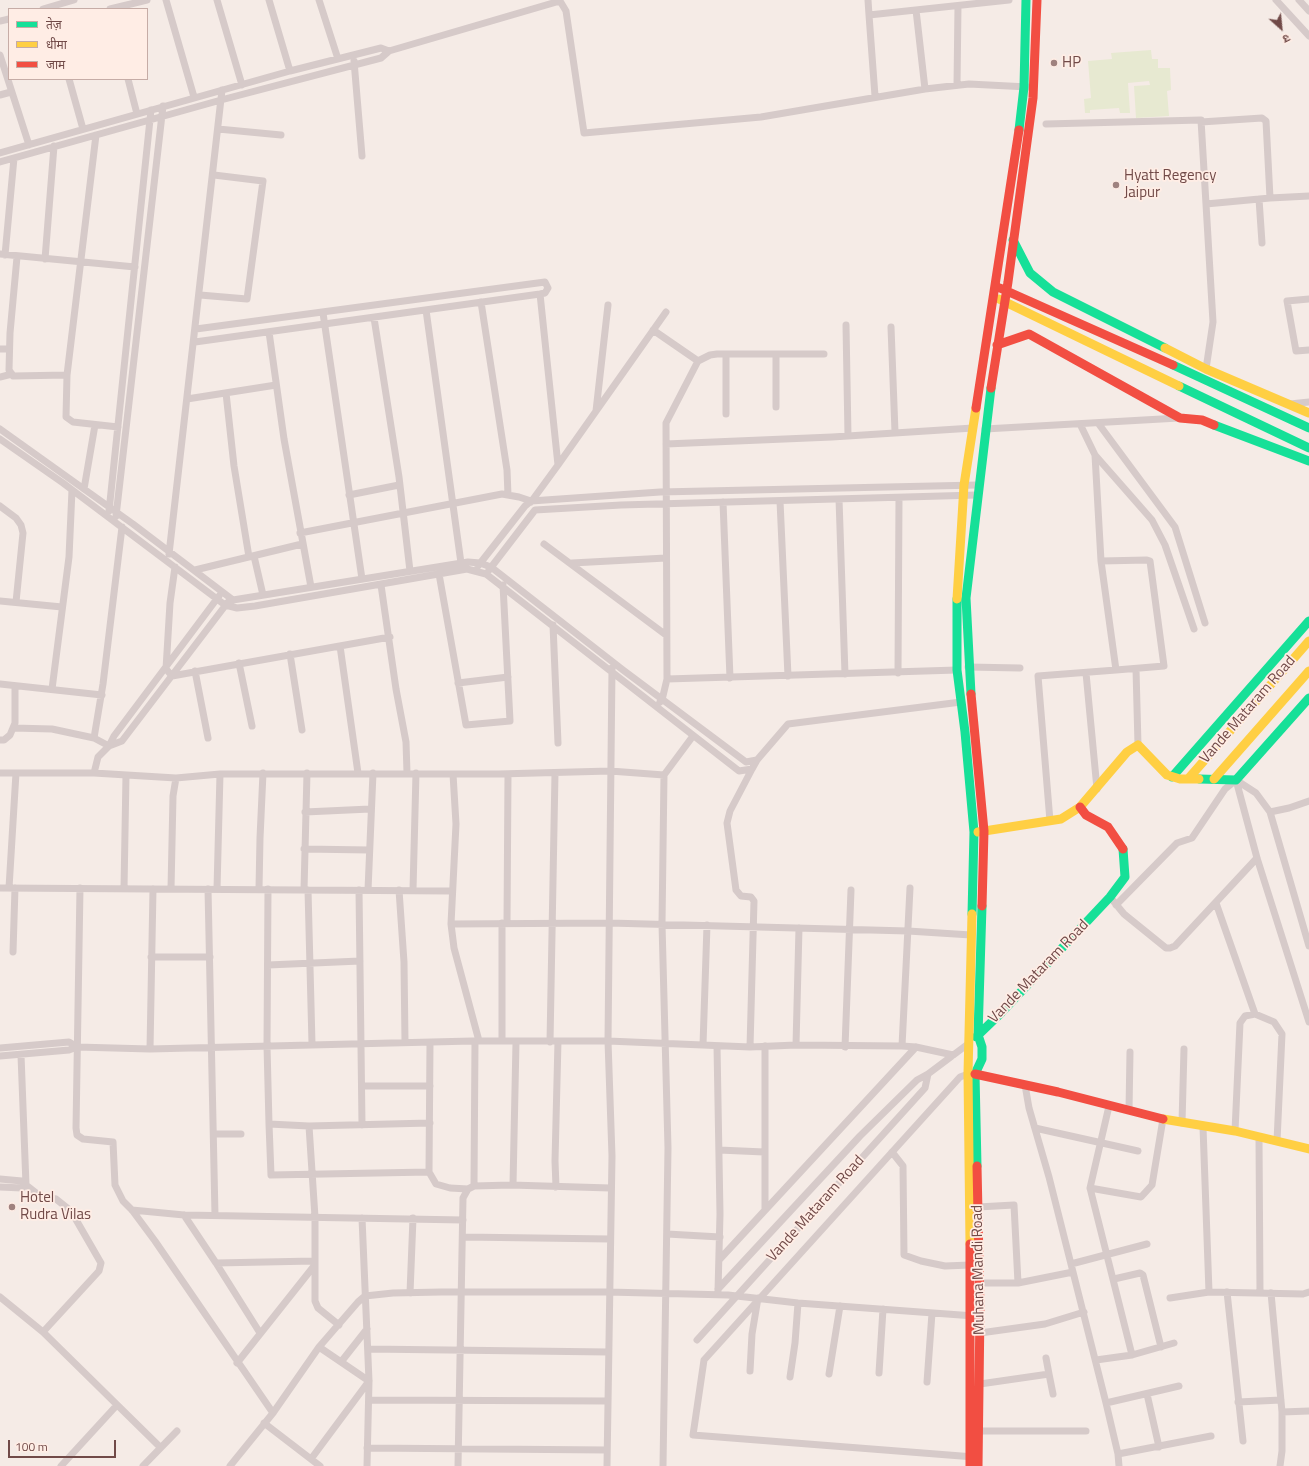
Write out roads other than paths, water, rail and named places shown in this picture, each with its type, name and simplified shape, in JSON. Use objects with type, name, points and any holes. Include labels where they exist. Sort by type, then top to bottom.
[{"type":"main road","points":[[974,1461],[976,1316],[970,1265],[972,1073],[968,1044],[974,832],[957,670],[957,588],[964,485],[1000,265],[1018,139],[1024,87],[1026,0]]},
{"type":"main road","points":[[972,1073],[982,1059],[982,1047],[978,1035],[984,831],[968,667],[966,598],[976,496],[1034,87],[1037,0]]},
{"type":"main road","points":[[1013,240],[1030,273],[1053,292],[1206,370],[1309,413]]},
{"type":"main road","points":[[1000,265],[1009,267]]},
{"type":"main road","points":[[996,286],[1043,306],[1309,428]]},
{"type":"main road","points":[[995,296],[1309,448]]},
{"type":"main road","points":[[997,345],[1029,334],[1180,418],[1202,420],[1309,461]]},
{"type":"main road","points":[[1172,777],[1309,621]]},
{"type":"main road","name":"Vande Mataram Road","points":[[1188,779],[1309,641]]},
{"type":"main road","name":"Vande Mataram Road","points":[[1214,779],[1309,671]]},
{"type":"main road","points":[[974,832],[1062,819],[1080,807],[1128,752],[1138,746],[1167,775],[1172,777],[1188,779],[1236,780],[1309,698]]},
{"type":"main road","name":"Vande Mataram Road","points":[[968,1044],[1110,897],[1125,877],[1123,850],[1114,835],[1108,827],[1086,815],[1080,807]]},
{"type":"main road","points":[[972,1073],[1058,1092],[1163,1119],[1202,1127],[1235,1131],[1309,1150]]},
{"type":"main road","name":"Muhana Mandi Road","points":[[972,1073],[980,1283],[976,1316],[980,1333],[979,1431],[974,1461]]},
{"type":"street","points":[[47,8],[74,0]]},
{"type":"street","points":[[114,8],[147,0]]},
{"type":"street","points":[[166,0],[194,97]]},
{"type":"street","points":[[217,0],[242,85]]},
{"type":"street","points":[[269,0],[290,71]]},
{"type":"street","points":[[319,0],[338,59]]},
{"type":"street","points":[[868,0],[875,96]]},
{"type":"street","points":[[869,15],[1009,0]]},
{"type":"street","points":[[1276,0],[1309,36]]},
{"type":"street","points":[[1299,0],[1309,11]]},
{"type":"street","points":[[0,162],[221,100],[381,58],[389,52],[560,1],[566,11],[584,133],[761,117],[925,88],[957,85],[1034,87]]},
{"type":"street","points":[[957,85],[958,6]]},
{"type":"street","points":[[916,10],[925,88]]},
{"type":"street","points":[[0,154],[194,97],[290,71],[381,48],[389,52]]},
{"type":"street","points":[[0,55],[29,145]]},
{"type":"street","points":[[353,55],[362,156]]},
{"type":"street","points":[[69,80],[83,129]]},
{"type":"street","points":[[128,80],[137,114]]},
{"type":"street","points":[[168,562],[195,342],[222,90]]},
{"type":"street","points":[[0,95],[11,92]]},
{"type":"street","points":[[116,522],[163,106]]},
{"type":"street","points":[[109,517],[151,110]]},
{"type":"street","points":[[1046,124],[1190,119],[1201,120],[1201,122],[1262,118],[1266,121],[1270,198]]},
{"type":"street","points":[[1201,122],[1213,322],[1206,370]]},
{"type":"street","points":[[218,129],[281,135]]},
{"type":"street","points":[[96,135],[67,375],[66,417],[73,422],[118,427]]},
{"type":"street","points":[[44,259],[54,146]]},
{"type":"street","points":[[14,158],[2,255],[135,267]]},
{"type":"street","points":[[200,295],[247,299],[264,181],[214,175]]},
{"type":"street","points":[[1206,204],[1309,196]]},
{"type":"street","points":[[1259,199],[1262,243]]},
{"type":"street","points":[[12,374],[9,370],[9,349],[17,257]]},
{"type":"street","points":[[195,342],[540,294],[547,291],[548,284],[545,282],[196,329]]},
{"type":"street","points":[[540,294],[558,465]]},
{"type":"street","points":[[1309,298],[1287,302],[1296,351],[1309,350]]},
{"type":"street","points":[[481,302],[507,470],[508,495]]},
{"type":"street","points":[[595,413],[608,304]]},
{"type":"street","points":[[426,310],[461,563]]},
{"type":"street","points":[[476,570],[558,465],[666,312]]},
{"type":"street","points":[[323,313],[362,579]]},
{"type":"street","points":[[374,318],[399,485],[410,571]]},
{"type":"street","points":[[846,325],[848,436]]},
{"type":"street","points":[[891,327],[895,432]]},
{"type":"street","points":[[653,330],[698,361]]},
{"type":"street","points":[[269,332],[276,386],[300,533],[311,588]]},
{"type":"street","points":[[0,349],[9,349]]},
{"type":"street","points":[[726,354],[726,414]]},
{"type":"street","points":[[776,354],[776,406]]},
{"type":"street","points":[[656,706],[662,700],[667,679],[665,504],[666,423],[698,361],[710,355],[824,354]]},
{"type":"street","points":[[0,377],[12,374],[13,376],[67,375]]},
{"type":"street","points":[[187,399],[276,386]]},
{"type":"street","points":[[226,393],[235,473],[251,556],[264,595]]},
{"type":"street","points":[[1288,404],[1309,402]]},
{"type":"street","points":[[985,429],[1180,418]]},
{"type":"street","points":[[1098,423],[1175,527],[1206,623]]},
{"type":"street","points":[[84,489],[95,424]]},
{"type":"street","points":[[1080,424],[1095,455],[1152,520],[1164,545],[1194,629]]},
{"type":"street","points":[[666,444],[848,436],[973,428]]},
{"type":"street","points":[[0,429],[110,507],[195,570],[220,595],[225,605],[243,608],[467,569],[476,570],[486,574],[503,585],[739,771],[752,769]]},
{"type":"street","points":[[0,439],[116,522],[175,567],[220,595],[230,599],[311,588],[461,563],[480,563],[491,567],[662,700],[746,762],[757,760]]},
{"type":"street","points":[[1095,455],[1101,561],[1116,670]]},
{"type":"street","points":[[349,495],[399,485]]},
{"type":"street","points":[[300,533],[452,505],[502,494],[531,501],[665,492],[978,485]]},
{"type":"street","points":[[52,689],[69,557],[72,490]]},
{"type":"street","points":[[486,574],[535,510],[723,502],[976,496]]},
{"type":"street","points":[[898,498],[898,673]]},
{"type":"street","points":[[839,499],[845,674]]},
{"type":"street","points":[[531,501],[535,510]]},
{"type":"street","points":[[780,501],[788,676]]},
{"type":"street","points":[[723,502],[730,678]]},
{"type":"street","points":[[0,506],[16,518],[22,529],[16,602]]},
{"type":"street","points":[[94,738],[102,695],[122,527]]},
{"type":"street","points":[[195,570],[302,544]]},
{"type":"street","points":[[544,544],[572,563],[666,635]]},
{"type":"street","points":[[572,563],[666,558]]},
{"type":"street","points":[[1050,821],[1038,676],[1164,666],[1150,561],[1101,561]]},
{"type":"street","points":[[172,676],[166,669],[170,603],[175,567]]},
{"type":"street","points":[[439,574],[466,725],[510,721],[503,585]]},
{"type":"street","points":[[381,585],[390,637],[396,689],[406,742],[407,773]]},
{"type":"street","points":[[94,773],[98,757],[109,746],[114,736],[166,669],[220,595]]},
{"type":"street","points":[[13,728],[52,729],[94,738],[109,746],[122,741],[230,599]]},
{"type":"street","points":[[0,601],[62,607]]},
{"type":"street","points":[[553,625],[558,743]]},
{"type":"street","points":[[172,676],[390,637]]},
{"type":"street","points":[[340,646],[358,773]]},
{"type":"street","points":[[290,654],[302,730]]},
{"type":"street","points":[[607,1466],[608,1292],[612,1122],[608,1041],[610,771],[613,662]]},
{"type":"street","points":[[240,663],[252,726]]},
{"type":"street","points":[[968,667],[1020,668]]},
{"type":"street","points":[[1136,669],[1138,746]]},
{"type":"street","points":[[667,679],[957,670]]},
{"type":"street","points":[[195,672],[208,738]]},
{"type":"street","points":[[1086,673],[1097,789]]},
{"type":"street","points":[[458,683],[508,677]]},
{"type":"street","points":[[0,684],[102,695]]},
{"type":"street","points":[[0,740],[10,735],[15,723],[15,686]]},
{"type":"street","points":[[750,1047],[755,927],[754,901],[750,897],[741,896],[736,890],[727,824],[730,811],[757,760],[788,724],[961,702]]},
{"type":"street","points":[[663,1466],[668,1148],[662,924],[664,775],[693,736]]},
{"type":"street","points":[[0,773],[94,773],[176,778],[220,774],[263,773],[508,774],[610,771],[664,775]]},
{"type":"street","points":[[13,952],[12,888],[16,773]]},
{"type":"street","points":[[259,889],[263,773]]},
{"type":"street","points":[[306,773],[304,849],[310,963],[312,1044]]},
{"type":"street","points":[[368,890],[370,808],[373,773]]},
{"type":"street","points":[[413,890],[416,773]]},
{"type":"street","points":[[550,1042],[554,924],[555,773]]},
{"type":"street","points":[[217,889],[220,774]]},
{"type":"street","points":[[453,774],[456,824],[451,924],[454,948],[477,1041],[471,1188],[463,1198],[458,1466]]},
{"type":"street","points":[[502,1041],[508,774]]},
{"type":"street","points":[[124,888],[126,775]]},
{"type":"street","points":[[171,889],[173,796],[176,778]]},
{"type":"street","points":[[1236,780],[1256,793],[1270,812],[1309,946]]},
{"type":"street","points":[[1236,780],[1257,858],[1309,1022]]},
{"type":"street","points":[[1116,905],[1176,843],[1192,838],[1225,789],[1236,780]]},
{"type":"street","points":[[1270,812],[1289,808],[1309,801]]},
{"type":"street","points":[[305,812],[370,808]]},
{"type":"street","points":[[304,849],[369,850]]},
{"type":"street","points":[[1110,897],[1124,914],[1166,948],[1170,948],[1175,946],[1257,858]]},
{"type":"street","points":[[0,888],[452,890]]},
{"type":"street","points":[[80,888],[77,1135],[83,1139],[113,1142],[115,1185],[123,1201],[132,1210],[155,1241],[273,1414]]},
{"type":"street","points":[[902,1046],[910,888]]},
{"type":"street","points":[[150,1049],[153,889]]},
{"type":"street","points":[[208,889],[216,1215]]},
{"type":"street","points":[[268,889],[267,1046],[271,1175],[311,1176],[429,1172]]},
{"type":"street","points":[[360,890],[362,1125]]},
{"type":"street","points":[[400,890],[404,962],[405,1042]]},
{"type":"street","points":[[845,1047],[851,890]]},
{"type":"street","points":[[1216,903],[1255,1014]]},
{"type":"street","points":[[451,924],[662,924],[908,931],[971,935]]},
{"type":"street","points":[[703,1046],[708,925]]},
{"type":"street","points":[[796,1045],[799,928]]},
{"type":"street","points":[[152,957],[210,957]]},
{"type":"street","points":[[268,965],[360,961]]},
{"type":"street","points":[[1235,1131],[1240,1023],[1245,1016],[1255,1014],[1274,1022],[1282,1034],[1277,1141]]},
{"type":"street","points":[[0,1056],[69,1050],[77,1047],[150,1049],[361,1042],[430,1043],[477,1041],[608,1041],[750,1047],[796,1045],[845,1047],[902,1046],[916,1047],[953,1056]]},
{"type":"street","points":[[556,1187],[555,1161],[558,1041]]},
{"type":"street","points":[[0,1048],[69,1042],[77,1047]]},
{"type":"street","points":[[512,1185],[516,1042]]},
{"type":"street","points":[[430,1043],[429,1172],[436,1184],[441,1186],[471,1188],[512,1185],[610,1188]]},
{"type":"street","name":"Vande Mataram Road","points":[[718,1292],[860,1136],[917,1080],[928,1074],[968,1044]]},
{"type":"street","points":[[717,1046],[720,1236],[718,1292]]},
{"type":"street","points":[[765,1046],[765,1210]]},
{"type":"street","points":[[719,1260],[916,1047]]},
{"type":"street","points":[[1182,1123],[1184,1050]]},
{"type":"street","points":[[1129,1110],[1130,1052]]},
{"type":"street","points":[[21,1054],[26,1185]]},
{"type":"street","points":[[972,1073],[960,1077],[758,1298],[704,1360],[692,1435],[974,1461]]},
{"type":"street","name":"Vande Mataram Road","points":[[697,1340],[925,1088],[928,1074]]},
{"type":"street","points":[[1024,1085],[1096,1360],[1118,1454],[1119,1466]]},
{"type":"street","points":[[362,1086],[430,1086]]},
{"type":"street","points":[[1110,1106],[1090,1188],[1132,1355]]},
{"type":"street","points":[[1090,1188],[1141,1197],[1152,1185],[1163,1119]]},
{"type":"street","points":[[269,1124],[309,1126],[430,1123]]},
{"type":"street","points":[[309,1126],[311,1176],[315,1217],[315,1301],[318,1308],[338,1325]]},
{"type":"street","points":[[1202,1127],[1209,1292]]},
{"type":"street","points":[[1035,1128],[1138,1151]]},
{"type":"street","points":[[214,1134],[241,1134]]},
{"type":"street","points":[[1259,1138],[1260,1293]]},
{"type":"street","points":[[719,1150],[764,1152]]},
{"type":"street","points":[[892,1152],[903,1166],[904,1255],[921,1261],[946,1266],[970,1265]]},
{"type":"street","points":[[0,1179],[22,1181],[40,1196],[56,1199],[71,1211],[101,1263],[99,1271],[44,1332]]},
{"type":"street","points":[[0,1187],[22,1188],[26,1185]]},
{"type":"street","points":[[978,1207],[1014,1205],[1018,1283]]},
{"type":"street","points":[[132,1210],[184,1215],[463,1220]]},
{"type":"street","points":[[184,1215],[260,1333]]},
{"type":"street","points":[[362,1218],[369,1381],[367,1466]]},
{"type":"street","points":[[410,1293],[414,1218]]},
{"type":"street","points":[[667,1234],[720,1236]]},
{"type":"street","points":[[463,1237],[610,1238]]},
{"type":"street","points":[[1071,1264],[1147,1244]]},
{"type":"street","points":[[216,1263],[314,1263]]},
{"type":"street","points":[[237,1363],[314,1263]]},
{"type":"street","points":[[980,1283],[1018,1283],[1073,1272]]},
{"type":"street","points":[[1114,1279],[1140,1273],[1143,1275],[1161,1347]]},
{"type":"street","points":[[230,1466],[264,1423],[273,1414],[320,1347],[365,1296],[461,1292],[608,1292],[666,1294],[718,1292],[737,1296],[798,1303],[976,1316]]},
{"type":"street","points":[[1170,1298],[1209,1292],[1303,1294],[1309,1292]]},
{"type":"street","points":[[1227,1292],[1243,1441]]},
{"type":"street","points":[[1271,1293],[1282,1412],[1282,1452],[1280,1466]]},
{"type":"street","points":[[0,1297],[44,1332],[160,1447]]},
{"type":"street","points":[[750,1371],[752,1334],[758,1298]]},
{"type":"street","points":[[790,1377],[795,1343],[798,1303]]},
{"type":"street","points":[[830,1374],[840,1306]]},
{"type":"street","points":[[879,1373],[883,1309]]},
{"type":"street","points":[[980,1333],[1045,1324],[1084,1312]]},
{"type":"street","points":[[927,1382],[932,1313]]},
{"type":"street","points":[[341,1362],[367,1328]]},
{"type":"street","points":[[1096,1360],[1132,1355],[1174,1343]]},
{"type":"street","points":[[320,1347],[369,1381]]},
{"type":"street","points":[[368,1349],[608,1352]]},
{"type":"street","points":[[1046,1358],[1053,1394]]},
{"type":"street","points":[[980,1384],[1049,1374]]},
{"type":"street","points":[[311,1459],[369,1381]]},
{"type":"street","points":[[1106,1403],[1179,1386]]},
{"type":"street","points":[[1147,1394],[1160,1447]]},
{"type":"street","points":[[369,1400],[608,1401]]},
{"type":"street","points":[[1238,1402],[1281,1400]]},
{"type":"street","points":[[61,1466],[117,1405]]},
{"type":"street","points":[[1282,1412],[1309,1411]]},
{"type":"street","points":[[264,1423],[320,1466]]},
{"type":"street","points":[[143,1466],[177,1431]]},
{"type":"street","points":[[979,1431],[1086,1432]]},
{"type":"street","points":[[1118,1454],[1211,1436]]},
{"type":"street","points":[[367,1448],[607,1450]]},
{"type":"place","name":"HP","points":[[1054,63]]},
{"type":"place","name":"Hyatt Regency Jaipur","points":[[1116,185]]},
{"type":"place","name":"Hotel Rudra Vilas","points":[[12,1207]]}]
